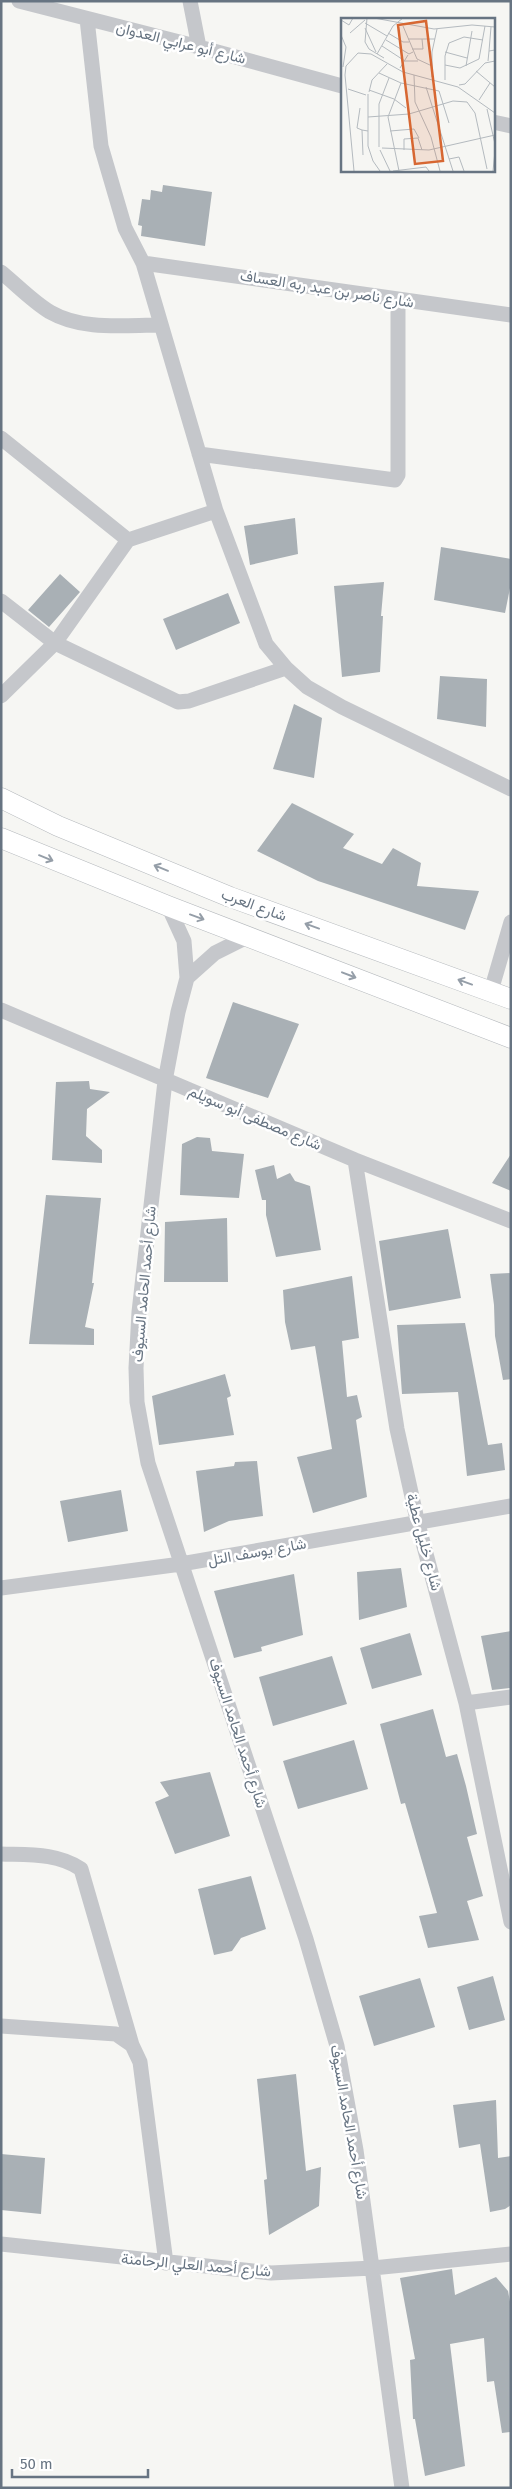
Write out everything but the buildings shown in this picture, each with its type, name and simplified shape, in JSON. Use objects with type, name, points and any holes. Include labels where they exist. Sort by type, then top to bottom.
[{"type":"main road","name":"شارع العرب","points":[[1,798],[58,826],[230,896],[511,999]]},
{"type":"main road","name":"شارع العرب","points":[[1,838],[168,906],[511,1038]]},
{"type":"street","name":"شارع أبو عرابي العدوان","points":[[19,1],[341,86]]},
{"type":"street","points":[[190,1],[199,47]]},
{"type":"street","points":[[87,19],[101,146],[125,228],[143,264],[216,511],[266,644],[286,668],[308,687],[342,708],[511,789]]},
{"type":"street","points":[[494,122],[511,126]]},
{"type":"street","name":"شارع ناصر بن عبد ربه العساف","points":[[143,264],[215,272],[511,315]]},
{"type":"street","points":[[1,272],[49,311],[66,320],[89,325],[160,325]]},
{"type":"street","points":[[199,454],[395,480],[398,475],[398,300]]},
{"type":"street","points":[[1,438],[128,540]]},
{"type":"street","points":[[1,696],[55,643],[128,540],[216,511]]},
{"type":"street","points":[[1,601],[55,643],[178,702],[189,701],[286,668]]},
{"type":"street","name":"شارع أحمد الحامد السيوف","points":[[168,906],[184,941],[187,978],[178,1012],[165,1081],[139,1312],[136,1368],[137,1402],[148,1463],[326,2002],[346,2093],[373,2268],[402,2488]]},
{"type":"street","points":[[491,991],[511,922]]},
{"type":"street","points":[[187,978],[215,952],[249,936]]},
{"type":"street","name":"شارع مصطفى أبو سويلم","points":[[1,1010],[355,1160],[511,1221]]},
{"type":"street","name":"شارع خليل عطية","points":[[355,1160],[397,1429],[418,1524],[466,1703],[511,1922]]},
{"type":"street","name":"شارع يوسف التل","points":[[1,1588],[181,1564],[418,1524],[511,1506]]},
{"type":"street","points":[[466,1703],[511,1697]]},
{"type":"street","points":[[1,1854],[55,1857],[67,1860],[81,1869],[132,2045],[140,2062],[166,2264]]},
{"type":"street","points":[[1,2026],[116,2034],[132,2045]]},
{"type":"street","name":"شارع أحمد العلي الرحامنة","points":[[1,2244],[166,2264],[271,2273],[373,2268],[511,2254]]}]
